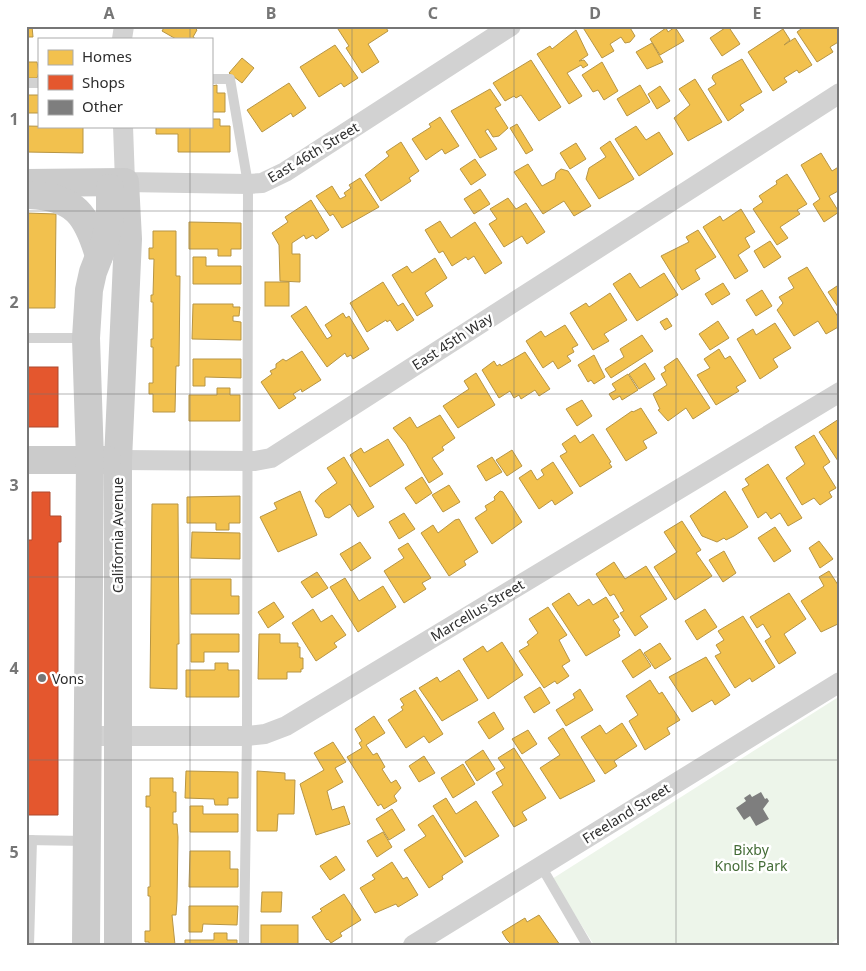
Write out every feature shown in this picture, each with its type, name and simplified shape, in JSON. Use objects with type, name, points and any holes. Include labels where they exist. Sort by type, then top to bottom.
[{"type":"street","name":"East 46th Street","points":[[26,183],[262,183],[285,172],[511,26]]},
{"type":"street","name":"East 45th Way","points":[[26,460],[248,461],[271,458],[840,93]]},
{"type":"street","name":"California Avenue","points":[[86,945],[90,460],[86,338],[89,290],[118,182],[123,128]]},
{"type":"street","name":"California Avenue","points":[[118,182],[128,239],[118,460],[116,736],[118,945]]},
{"type":"street","points":[[26,195],[50,196],[70,204],[89,228],[99,256]]},
{"type":"street","name":"Marcellus Street","points":[[88,736],[247,736],[265,734],[286,726],[840,392]]},
{"type":"street","name":"Freeland Street","points":[[413,945],[840,682]]},
{"type":"lane","points":[[212,78],[230,79],[248,184],[247,736],[244,945]]},
{"type":"lane","points":[[26,338],[86,338]]},
{"type":"lane","points":[[29,945],[29,840],[87,841]]},
{"type":"lane","points":[[541,866],[587,945]]},
{"type":"green space","name":"Bixby Knolls Park","points":[[840,696],[840,937],[829,945],[594,945],[552,879]]},
{"type":"building: Homes","points":[[26,26],[32,26],[33,37],[26,37]]},
{"type":"building: Homes","points":[[165,26],[193,26],[197,30],[193,37],[194,38],[174,38],[162,31]]},
{"type":"building: Homes","points":[[336,26],[385,26],[388,31],[368,44],[379,62],[362,73],[346,48],[349,46]]},
{"type":"building: Homes","points":[[582,26],[629,26],[635,36],[630,42],[625,43],[621,37],[610,44],[614,51],[602,58]]},
{"type":"building: Homes","points":[[728,26],[740,44],[722,56],[710,38]]},
{"type":"building: Homes","points":[[805,26],[840,26],[840,41],[830,47],[833,52],[817,62],[797,32]]},
{"type":"building: Homes","points":[[675,27],[684,41],[660,55],[650,39],[666,28],[668,32]]},
{"type":"building: Homes","points":[[783,29],[790,40],[784,45],[795,38],[812,65],[799,73],[797,70],[784,78],[787,82],[773,91],[748,52]]},
{"type":"building: Homes","points":[[576,30],[588,55],[579,61],[584,60],[588,65],[583,68],[581,65],[567,73],[582,96],[569,104],[537,54],[550,46],[552,49]]},
{"type":"building: Homes","points":[[652,43],[663,62],[647,69],[636,52]]},
{"type":"building: Homes","points":[[335,45],[358,78],[344,87],[341,83],[319,97],[300,67]]},
{"type":"building: Homes","points":[[242,58],[254,68],[242,83],[229,73]]},
{"type":"building: Homes","points":[[742,59],[762,92],[740,105],[744,110],[728,121],[708,89],[716,84],[712,78],[713,75]]},
{"type":"building: Homes","points":[[531,60],[561,107],[539,121],[521,95],[516,98],[514,96],[505,101],[493,83]]},
{"type":"building: Homes","points":[[26,62],[37,62],[37,78],[26,78]]},
{"type":"building: Homes","points":[[602,62],[618,91],[604,100],[598,90],[593,92],[582,75]]},
{"type":"building: Homes","points":[[695,79],[722,122],[688,141],[674,118],[690,105],[679,89]]},
{"type":"building: Homes","points":[[289,83],[306,108],[293,117],[291,113],[262,132],[247,110]]},
{"type":"building: Homes","points":[[217,85],[217,93],[225,93],[225,112],[212,112],[212,86]]},
{"type":"building: Homes","points":[[640,85],[650,102],[627,116],[617,99]]},
{"type":"building: Homes","points":[[660,86],[670,101],[657,109],[648,94]]},
{"type":"building: Homes","points":[[490,89],[501,105],[495,108],[508,128],[499,136],[493,137],[488,129],[485,131],[497,149],[480,158],[451,111]]},
{"type":"building: Homes","points":[[26,95],[38,95],[38,113],[26,113]]},
{"type":"building: Homes","points":[[440,117],[459,146],[445,154],[442,149],[426,160],[412,139],[431,127],[429,124]]},
{"type":"building: Homes","points":[[212,119],[220,119],[220,126],[230,126],[230,152],[178,152],[178,134],[156,134],[156,128],[212,128]]},
{"type":"building: Homes","points":[[517,124],[533,150],[526,154],[510,128]]},
{"type":"building: Homes","points":[[26,126],[38,126],[38,128],[83,128],[83,153],[26,152]]},
{"type":"building: Homes","points":[[636,126],[646,140],[659,132],[673,154],[639,176],[615,139]]},
{"type":"building: Homes","points":[[610,141],[634,179],[599,199],[586,179],[589,168],[606,157],[600,148]]},
{"type":"building: Homes","points":[[401,142],[419,171],[409,178],[411,181],[381,201],[365,175],[389,156],[386,152]]},
{"type":"building: Homes","points":[[576,143],[586,159],[570,169],[560,153]]},
{"type":"building: Homes","points":[[821,153],[832,171],[840,166],[840,190],[829,196],[839,212],[824,222],[813,204],[820,199],[801,165]]},
{"type":"building: Homes","points":[[475,159],[486,175],[471,185],[460,169]]},
{"type":"building: Homes","points":[[528,164],[542,186],[555,179],[556,173],[561,169],[568,171],[591,206],[574,216],[564,201],[543,214],[514,172]]},
{"type":"building: Homes","points":[[787,174],[807,204],[797,210],[800,214],[780,227],[788,238],[777,245],[753,209],[763,202],[759,196],[777,184],[776,181]]},
{"type":"building: Homes","points":[[360,178],[379,207],[342,228],[333,214],[330,216],[316,196],[332,186],[340,199],[346,196],[344,193],[351,188],[349,185]]},
{"type":"building: Homes","points":[[480,189],[490,204],[474,214],[464,199]]},
{"type":"building: Homes","points":[[508,198],[516,209],[526,203],[545,232],[527,244],[522,236],[504,247],[489,224],[497,219],[490,209]]},
{"type":"building: Homes","points":[[311,200],[329,230],[316,239],[313,235],[306,239],[304,235],[292,243],[292,254],[300,254],[300,282],[280,281],[279,245],[272,233],[288,222],[285,217]]},
{"type":"building: Homes","points":[[741,209],[755,232],[745,238],[750,247],[738,255],[748,271],[735,279],[703,227],[720,216],[723,221]]},
{"type":"building: Homes","points":[[26,213],[56,214],[55,308],[26,308]]},
{"type":"building: Homes","points":[[440,221],[451,238],[475,222],[502,263],[485,274],[474,256],[468,260],[466,257],[452,266],[443,251],[439,253],[425,230]]},
{"type":"building: Homes","points":[[189,222],[241,223],[241,249],[231,249],[231,256],[218,256],[218,249],[189,249]]},
{"type":"building: Homes","points":[[698,230],[716,257],[695,270],[700,279],[682,290],[661,256],[689,242],[686,237]]},
{"type":"building: Homes","points":[[153,231],[176,231],[176,276],[180,276],[179,366],[176,366],[175,412],[153,412],[153,394],[149,394],[149,383],[153,383],[153,347],[151,347],[151,339],[153,339],[153,302],[151,302],[151,295],[153,295],[154,259],[149,259],[149,248],[153,248]]},
{"type":"building: Homes","points":[[770,241],[781,257],[764,268],[754,251]]},
{"type":"building: Homes","points":[[193,257],[206,257],[206,266],[241,266],[241,284],[193,284]]},
{"type":"building: Homes","points":[[435,258],[447,278],[425,293],[433,306],[417,316],[392,275],[407,266],[412,273]]},
{"type":"building: Homes","points":[[807,267],[840,320],[840,326],[826,334],[818,321],[794,336],[777,310],[783,303],[779,297],[794,288],[788,278]]},
{"type":"building: Homes","points":[[630,273],[640,288],[664,273],[678,295],[637,321],[613,284]]},
{"type":"building: Homes","points":[[265,282],[289,282],[289,306],[265,306]]},
{"type":"building: Homes","points":[[383,282],[398,306],[403,303],[414,320],[397,331],[390,320],[387,322],[386,320],[367,332],[350,303]]},
{"type":"building: Homes","points":[[723,283],[730,294],[712,305],[705,294]]},
{"type":"building: Homes","points":[[840,284],[840,310],[828,292]]},
{"type":"building: Homes","points":[[762,290],[772,306],[756,316],[746,300]]},
{"type":"building: Homes","points":[[610,293],[627,320],[604,334],[609,341],[593,350],[570,313],[586,303],[589,307]]},
{"type":"building: Homes","points":[[193,304],[233,304],[233,307],[240,307],[239,316],[233,316],[233,321],[241,322],[241,340],[192,339]]},
{"type":"building: Homes","points":[[306,306],[327,339],[332,336],[325,325],[343,313],[346,318],[349,316],[369,349],[353,359],[351,355],[347,357],[345,353],[327,367],[291,316]]},
{"type":"building: Homes","points":[[667,318],[672,326],[665,330],[660,322]]},
{"type":"building: Homes","points":[[718,321],[729,338],[710,350],[699,334]]},
{"type":"building: Homes","points":[[775,323],[791,348],[773,359],[778,367],[760,379],[737,339],[753,329],[756,335]]},
{"type":"building: Homes","points":[[565,325],[578,345],[572,348],[574,352],[567,356],[571,361],[558,369],[553,361],[543,368],[526,341],[541,331],[545,337]]},
{"type":"building: Homes","points":[[642,335],[653,351],[611,378],[605,369],[624,357],[620,349]]},
{"type":"building: Homes","points":[[719,349],[725,359],[730,356],[746,381],[736,387],[739,391],[716,405],[697,375],[710,368],[704,359]]},
{"type":"building: Homes","points":[[302,351],[321,380],[302,392],[301,389],[293,394],[296,398],[279,409],[261,382],[272,374],[270,371],[276,368],[276,364],[283,359],[286,361]]},
{"type":"building: Homes","points":[[525,352],[550,389],[539,396],[535,390],[521,399],[519,395],[514,398],[510,391],[499,398],[482,370],[494,361],[497,366],[500,364],[501,366]]},
{"type":"building: Homes","points":[[594,355],[605,377],[594,384],[591,380],[588,382],[578,365]]},
{"type":"building: Homes","points":[[677,358],[710,408],[693,419],[686,408],[668,421],[658,410],[660,409],[653,394],[667,385],[661,374],[666,371],[664,367]]},
{"type":"building: Homes","points":[[193,359],[241,359],[241,378],[205,377],[205,386],[193,386]]},
{"type":"building: Homes","points":[[645,363],[655,379],[639,389],[629,374]]},
{"type":"building: Homes","points":[[476,373],[495,405],[458,428],[443,406],[469,389],[464,381]]},
{"type":"building: Homes","points":[[628,374],[638,390],[622,400],[620,396],[613,400],[609,394],[616,390],[612,384]]},
{"type":"building: Homes","points":[[217,388],[230,388],[230,395],[240,395],[240,421],[189,421],[189,395],[217,395]]},
{"type":"building: Homes","points":[[582,400],[592,416],[577,426],[566,409]]},
{"type":"building: Homes","points":[[641,408],[657,433],[643,441],[647,448],[626,461],[606,429],[632,411]]},
{"type":"building: Homes","points":[[440,415],[455,438],[442,447],[444,450],[432,458],[443,474],[429,483],[406,444],[393,428],[410,417],[417,428]]},
{"type":"building: Homes","points":[[840,419],[840,464],[819,432]]},
{"type":"building: Homes","points":[[593,434],[611,462],[609,463],[612,467],[580,487],[560,456],[567,452],[562,444],[575,435],[580,443]]},
{"type":"building: Homes","points":[[814,435],[830,462],[823,467],[836,488],[829,492],[832,497],[820,505],[814,498],[802,505],[786,478],[805,464],[795,447]]},
{"type":"building: Homes","points":[[388,439],[404,465],[370,487],[350,455],[361,448],[364,453]]},
{"type":"building: Homes","points":[[512,450],[522,466],[507,476],[496,460]]},
{"type":"building: Homes","points":[[344,457],[374,507],[358,517],[350,504],[329,518],[325,517],[322,509],[315,501],[321,494],[337,483],[327,468]]},
{"type":"building: Homes","points":[[492,457],[502,472],[486,481],[477,466]]},
{"type":"building: Homes","points":[[553,462],[573,493],[555,505],[552,500],[539,509],[519,478],[531,470],[537,480],[544,475],[541,470]]},
{"type":"building: Homes","points":[[768,464],[802,518],[788,526],[780,513],[771,519],[766,512],[758,518],[742,489],[749,485],[745,479]]},
{"type":"building: Homes","points":[[422,477],[432,493],[416,504],[405,488]]},
{"type":"building: Homes","points":[[449,485],[460,502],[443,512],[432,495]]},
{"type":"building: Homes","points":[[300,491],[317,535],[278,552],[260,517],[277,509],[274,503]]},
{"type":"building: Homes","points":[[500,491],[503,492],[522,522],[492,544],[475,518],[487,510],[485,506],[495,500],[494,497]]},
{"type":"building: Homes","points":[[725,491],[748,527],[726,540],[724,538],[717,542],[702,536],[690,516]]},
{"type":"building: Homes","points":[[240,496],[240,523],[229,523],[229,530],[216,530],[216,523],[187,523],[187,497]]},
{"type":"building: Homes","points":[[152,504],[178,504],[179,644],[177,644],[177,689],[150,688]]},
{"type":"building: Homes","points":[[404,513],[415,529],[399,539],[389,522]]},
{"type":"building: Homes","points":[[459,519],[478,552],[464,561],[466,565],[449,576],[421,533],[433,525],[438,533]]},
{"type":"building: Homes","points":[[682,521],[701,550],[696,553],[712,576],[675,600],[654,567],[677,552],[664,532]]},
{"type":"building: Homes","points":[[775,527],[791,551],[774,562],[758,538]]},
{"type":"building: Homes","points":[[192,532],[240,533],[240,559],[191,558]]},
{"type":"building: Homes","points":[[819,541],[833,559],[820,568],[809,548]]},
{"type":"building: Homes","points":[[360,542],[371,558],[351,571],[340,554]]},
{"type":"building: Homes","points":[[408,543],[431,578],[422,583],[426,589],[404,603],[384,571],[404,558],[398,549]]},
{"type":"building: Homes","points":[[724,551],[736,573],[723,582],[709,560]]},
{"type":"building: Homes","points":[[614,562],[625,579],[646,566],[667,599],[640,616],[648,627],[635,636],[620,613],[624,611],[614,594],[610,596],[596,574]]},
{"type":"building: Homes","points":[[829,571],[840,588],[840,623],[821,632],[801,601],[824,586],[819,577]]},
{"type":"building: Homes","points":[[317,572],[328,588],[312,598],[301,582]]},
{"type":"building: Homes","points":[[345,578],[359,601],[383,586],[396,607],[358,632],[330,587]]},
{"type":"building: Homes","points":[[191,579],[231,579],[231,596],[239,596],[239,614],[191,614]]},
{"type":"building: Homes","points":[[569,593],[578,606],[589,599],[593,605],[606,597],[619,617],[613,620],[620,630],[618,632],[620,636],[586,656],[552,604]]},
{"type":"building: Homes","points":[[789,593],[806,619],[784,634],[796,653],[779,664],[765,641],[771,637],[763,624],[757,628],[750,617]]},
{"type":"building: Homes","points":[[274,602],[284,617],[268,628],[258,612]]},
{"type":"building: Homes","points":[[548,607],[567,635],[559,640],[570,661],[562,666],[569,676],[557,684],[555,681],[544,688],[519,651],[529,645],[527,642],[538,633],[529,619]]},
{"type":"building: Homes","points":[[313,609],[321,622],[332,615],[346,635],[334,643],[337,647],[316,661],[292,623]]},
{"type":"building: Homes","points":[[705,609],[717,627],[697,640],[685,621]]},
{"type":"building: Homes","points":[[743,616],[775,667],[752,682],[750,678],[735,688],[715,656],[721,653],[716,645],[724,640],[718,631]]},
{"type":"building: Homes","points":[[191,634],[239,634],[239,652],[204,652],[204,662],[191,662]]},
{"type":"building: Homes","points":[[259,634],[280,634],[280,643],[298,643],[300,658],[303,658],[303,669],[301,669],[301,672],[287,672],[287,679],[258,679]]},
{"type":"building: Homes","points":[[502,642],[523,675],[488,699],[463,659],[483,646],[487,652]]},
{"type":"building: Homes","points":[[660,643],[671,659],[655,669],[644,653]]},
{"type":"building: Homes","points":[[640,649],[651,666],[633,678],[622,661]]},
{"type":"building: Homes","points":[[706,657],[730,695],[715,705],[712,700],[692,712],[669,677]]},
{"type":"building: Homes","points":[[215,663],[228,663],[228,670],[239,670],[239,697],[186,697],[186,670],[215,670]]},
{"type":"building: Homes","points":[[459,670],[478,700],[442,721],[419,688],[437,677],[440,682]]},
{"type":"building: Homes","points":[[650,680],[659,694],[662,692],[680,720],[667,728],[670,734],[645,750],[629,721],[638,715],[626,696]]},
{"type":"building: Homes","points":[[540,687],[550,703],[534,713],[524,697]]},
{"type":"building: Homes","points":[[580,689],[593,710],[566,726],[556,710],[575,698],[573,694]]},
{"type":"building: Homes","points":[[415,690],[443,734],[429,743],[424,736],[406,748],[388,720],[403,710],[401,707],[404,705],[400,699]]},
{"type":"building: Homes","points":[[494,712],[504,729],[489,739],[478,722]]},
{"type":"building: Homes","points":[[374,716],[385,733],[366,745],[373,755],[377,753],[385,767],[382,769],[391,783],[396,780],[401,788],[394,796],[397,801],[384,809],[381,804],[378,806],[347,757],[362,748],[359,743],[362,741],[355,729]]},
{"type":"building: Homes","points":[[622,723],[637,746],[614,761],[617,766],[605,774],[581,737],[600,725],[606,734]]},
{"type":"building: Homes","points":[[563,728],[595,781],[560,799],[540,768],[560,755],[548,738]]},
{"type":"building: Homes","points":[[528,730],[537,744],[522,754],[512,739]]},
{"type":"building: Homes","points":[[333,742],[346,762],[335,768],[343,782],[327,791],[332,810],[344,806],[350,824],[316,835],[300,784],[324,770],[314,753]]},
{"type":"building: Homes","points":[[514,748],[546,798],[522,812],[527,820],[514,827],[492,792],[503,785],[496,773],[505,768],[498,758]]},
{"type":"building: Homes","points":[[483,750],[495,769],[477,781],[465,762]]},
{"type":"building: Homes","points":[[424,756],[435,773],[419,782],[409,766]]},
{"type":"building: Homes","points":[[463,764],[475,784],[453,798],[441,778]]},
{"type":"building: Homes","points":[[186,771],[238,772],[238,798],[228,798],[228,805],[215,805],[214,799],[185,798]]},
{"type":"building: Homes","points":[[257,771],[285,773],[285,780],[295,780],[294,814],[278,814],[277,831],[257,831]]},
{"type":"building: Homes","points":[[150,778],[173,778],[173,792],[176,792],[176,812],[173,812],[173,824],[177,824],[178,837],[177,901],[176,915],[172,915],[175,945],[149,945],[149,942],[145,942],[145,931],[150,931],[150,896],[148,896],[148,887],[150,887],[150,807],[146,807],[146,796],[150,796]]},
{"type":"building: Homes","points":[[446,798],[456,814],[476,801],[499,836],[465,857],[433,806]]},
{"type":"building: Homes","points":[[190,806],[203,806],[203,814],[238,814],[238,832],[190,832]]},
{"type":"building: Homes","points":[[392,809],[405,830],[389,840],[376,819]]},
{"type":"building: Homes","points":[[433,815],[463,862],[442,876],[443,879],[429,888],[404,850],[426,836],[418,825]]},
{"type":"building: Homes","points":[[383,832],[392,847],[377,857],[367,841]]},
{"type":"building: Homes","points":[[190,851],[230,851],[230,869],[238,869],[238,887],[189,887]]},
{"type":"building: Homes","points":[[336,856],[345,870],[330,880],[320,866]]},
{"type":"building: Homes","points":[[392,862],[403,879],[407,877],[418,895],[398,907],[396,904],[375,913],[360,888],[375,879],[372,875]]},
{"type":"building: Homes","points":[[262,892],[282,892],[281,912],[261,912]]},
{"type":"building: Homes","points":[[344,894],[361,920],[340,933],[342,936],[331,943],[312,917],[322,911],[320,909]]},
{"type":"building: Homes","points":[[189,906],[238,906],[237,925],[203,924],[202,932],[189,932]]},
{"type":"building: Homes","points":[[539,915],[560,945],[512,945],[502,932],[525,918],[527,922]]},
{"type":"building: Homes","points":[[261,925],[298,925],[298,945],[261,945]]},
{"type":"building: Homes","points":[[214,933],[227,933],[227,940],[237,940],[237,945],[185,945],[185,940],[214,940]]},
{"type":"building: Shops","points":[[26,367],[58,367],[58,427],[26,427]]},
{"type":"building: Shops","name":"Vons","points":[[32,492],[50,492],[50,516],[61,516],[61,542],[58,542],[58,815],[26,815],[26,540],[32,540]]},
{"type":"building: Other","points":[[761,792],[765,799],[767,798],[769,801],[763,809],[769,819],[756,826],[750,816],[744,820],[736,808],[746,801],[744,798],[750,794],[752,797]]},
{"type":"place","name":"Vons","points":[[42,678]]}]
